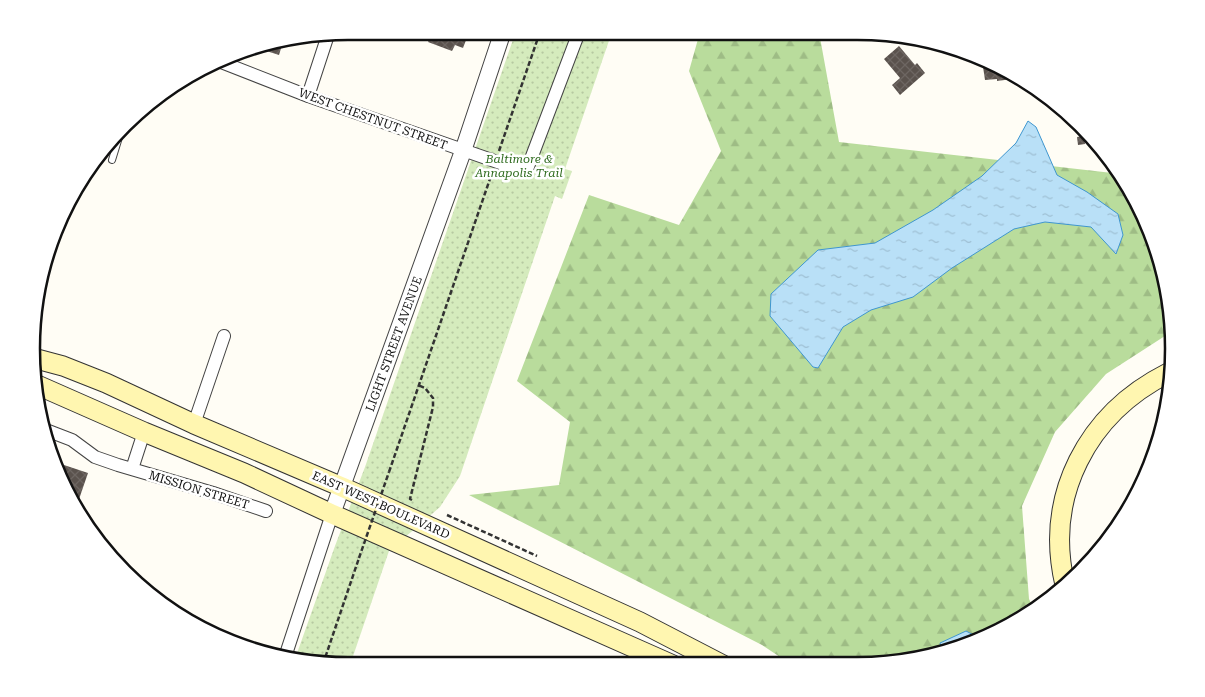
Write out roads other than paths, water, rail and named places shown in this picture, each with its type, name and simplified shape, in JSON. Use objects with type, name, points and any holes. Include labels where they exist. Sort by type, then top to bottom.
[{"type":"main road","name":"EAST WEST BOULEVARD","points":[[41,360],[63,366],[106,383],[194,424],[342,487],[640,622],[708,657]]},
{"type":"main road","points":[[1063,578],[1059,543],[1061,518],[1068,485],[1081,454],[1092,436],[1118,407],[1142,388],[1163,377]]},
{"type":"main road","points":[[43,387],[244,473],[654,657]]},
{"type":"street","name":"LIGHT STREET AVENUE","points":[[287,651],[332,514],[463,150],[500,40]]},
{"type":"street","name":"WEST CHESTNUT STREET","points":[[227,64],[308,96],[526,172],[576,40]]},
{"type":"street","points":[[308,96],[326,41]]},
{"type":"street","points":[[194,424],[224,336]]},
{"type":"street","name":"MISSION STREET","points":[[132,469],[144,432]]},
{"type":"street","name":"MISSION STREET","points":[[52,434],[72,440],[95,457],[266,511]]},
{"type":"lane","points":[[112,160],[116,146]]},
{"type":"water","points":[[1028,121],[1036,127],[1057,175],[1087,192],[1118,214],[1123,235],[1116,254],[1091,227],[1045,222],[1014,229],[952,268],[913,297],[871,310],[843,327],[818,368],[813,367],[770,316],[771,294],[818,250],[875,243],[933,210],[982,176],[1016,143]]},
{"type":"water","points":[[966,631],[973,635],[956,641],[940,645],[940,643]]},
{"type":"park label","name":"Baltimore & Annapolis Trail","points":[[519,166]]}]
